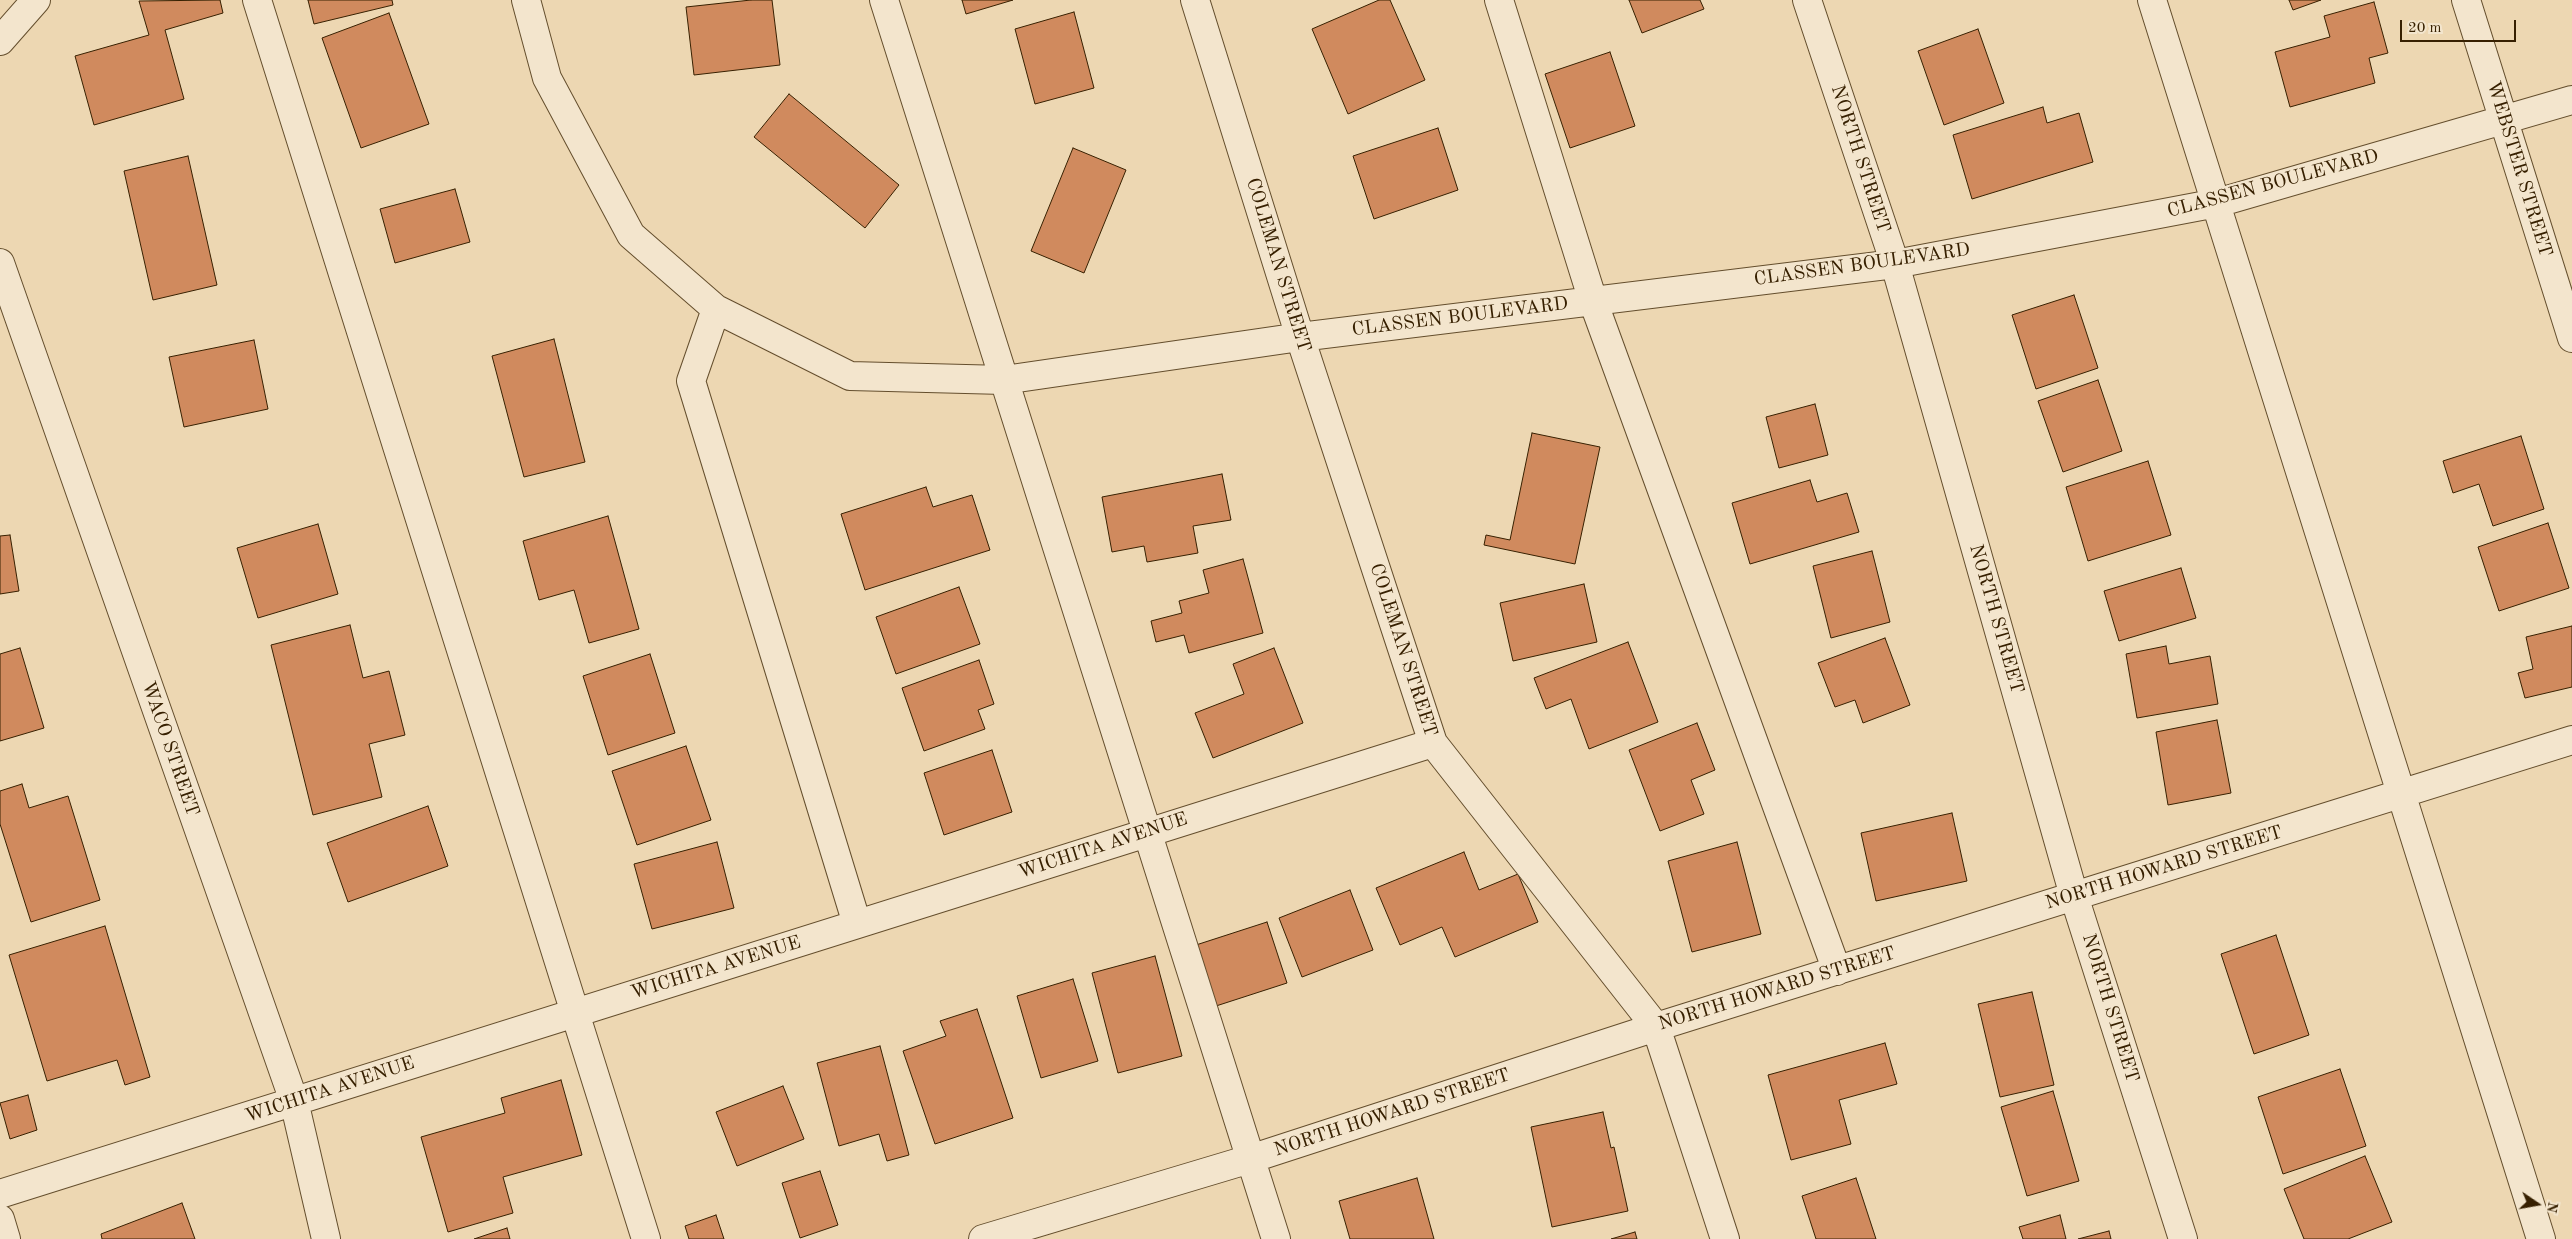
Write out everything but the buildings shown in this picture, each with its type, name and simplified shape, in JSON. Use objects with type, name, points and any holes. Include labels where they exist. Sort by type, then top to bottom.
[{"type":"street","points":[[0,41],[36,0]]},
{"type":"street","points":[[257,0],[646,1239]]},
{"type":"street","name":"CLASSEN BOULEVARD","points":[[526,0],[547,78],[631,235],[716,309],[850,376],[1004,380],[1300,337],[1895,264],[2217,203],[2572,100]]},
{"type":"street","points":[[884,0],[1276,1239]]},
{"type":"street","name":"COLEMAN STREET","points":[[1196,0],[1300,337],[1433,743],[1656,1027],[1725,1239]]},
{"type":"street","points":[[1499,0],[1593,301],[1837,971]]},
{"type":"street","name":"NORTH STREET","points":[[1807,0],[1895,264],[2074,896],[2183,1239]]},
{"type":"street","points":[[2152,0],[2541,1239]]},
{"type":"street","name":"WEBSTER STREET","points":[[2466,0],[2572,338]]},
{"type":"street","name":"WACO STREET","points":[[0,262],[294,1101],[326,1239]]},
{"type":"street","points":[[716,309],[691,381],[857,924]]},
{"type":"street","name":"NORTH HOWARD STREET","points":[[983,1239],[1250,1159],[1656,1027],[2572,740]]},
{"type":"street","name":"WICHITA AVENUE","points":[[0,1194],[1433,743]]},
{"type":"street","points":[[0,1218],[6,1239]]}]
